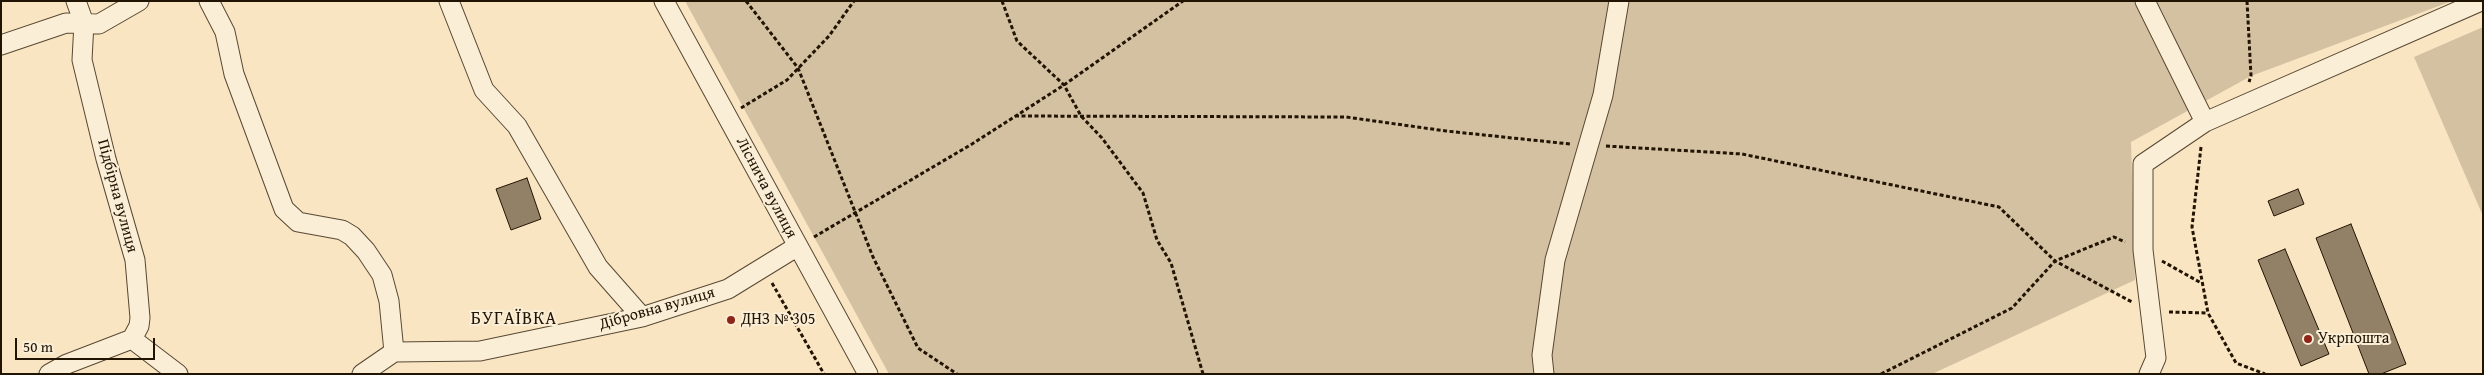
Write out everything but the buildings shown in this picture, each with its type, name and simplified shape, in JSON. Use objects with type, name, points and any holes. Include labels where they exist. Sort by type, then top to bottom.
[{"type":"street","points":[[76,1],[84,23]]},
{"type":"street","points":[[1,45],[66,23],[99,24],[139,1]]},
{"type":"street","points":[[210,1],[225,32],[234,74],[284,209],[290,217],[298,222],[342,230],[352,236],[366,251],[382,275],[389,301],[394,352],[362,374]]},
{"type":"street","points":[[449,1],[484,90],[517,126],[598,267],[642,317]]},
{"type":"street","name":"Ліснича вулиця","points":[[664,1],[868,374]]},
{"type":"street","points":[[1544,374],[1542,355],[1555,260],[1603,95],[1619,1]]},
{"type":"street","points":[[2145,1],[2204,122]]},
{"type":"street","points":[[2149,374],[2156,358],[2143,250],[2143,164],[2204,122],[2481,1]]},
{"type":"street","name":"Підбірна вулиця","points":[[84,23],[82,60],[106,159],[135,260],[140,318],[139,326],[132,339]]},
{"type":"street","name":"Дібровна вулиця","points":[[394,352],[480,351],[642,317],[728,289],[798,246]]},
{"type":"street","points":[[49,374],[67,364],[132,339],[178,374]]},
{"type":"path","points":[[746,1],[798,68],[873,258],[918,348],[958,374]]},
{"type":"path","points":[[727,116],[787,80],[829,36],[854,1]]},
{"type":"path","points":[[1002,1],[1017,41],[1064,85],[1081,116],[1102,138],[1143,194],[1158,240],[1171,263],[1203,374]]},
{"type":"path","points":[[798,246],[856,213],[1064,85],[1183,1]]},
{"type":"path","points":[[2242,104],[2251,76],[2247,1]]},
{"type":"path","points":[[1015,116],[1346,117],[1446,132],[1588,146],[1742,154],[1999,207],[2055,261],[2150,312],[2208,313]]},
{"type":"path","points":[[2204,122],[2192,227],[2208,313],[2236,363],[2265,374]]},
{"type":"path","points":[[1881,374],[2012,308],[2055,261],[2114,237],[2143,250],[2202,284]]},
{"type":"path","points":[[764,268],[824,374]]},
{"type":"shaded area","points":[[685,1],[2452,1],[2251,76],[2131,142],[2135,280],[1932,374],[889,374]]},
{"type":"shaded area","points":[[2483,27],[2483,216],[2414,57]]},
{"type":"place","name":"ДНЗ № 305","points":[[731,320]]},
{"type":"place","name":"Укрпошта","points":[[2308,339]]},
{"type":"district","name":"БУГАЇВКА","points":[[514,319]]}]
